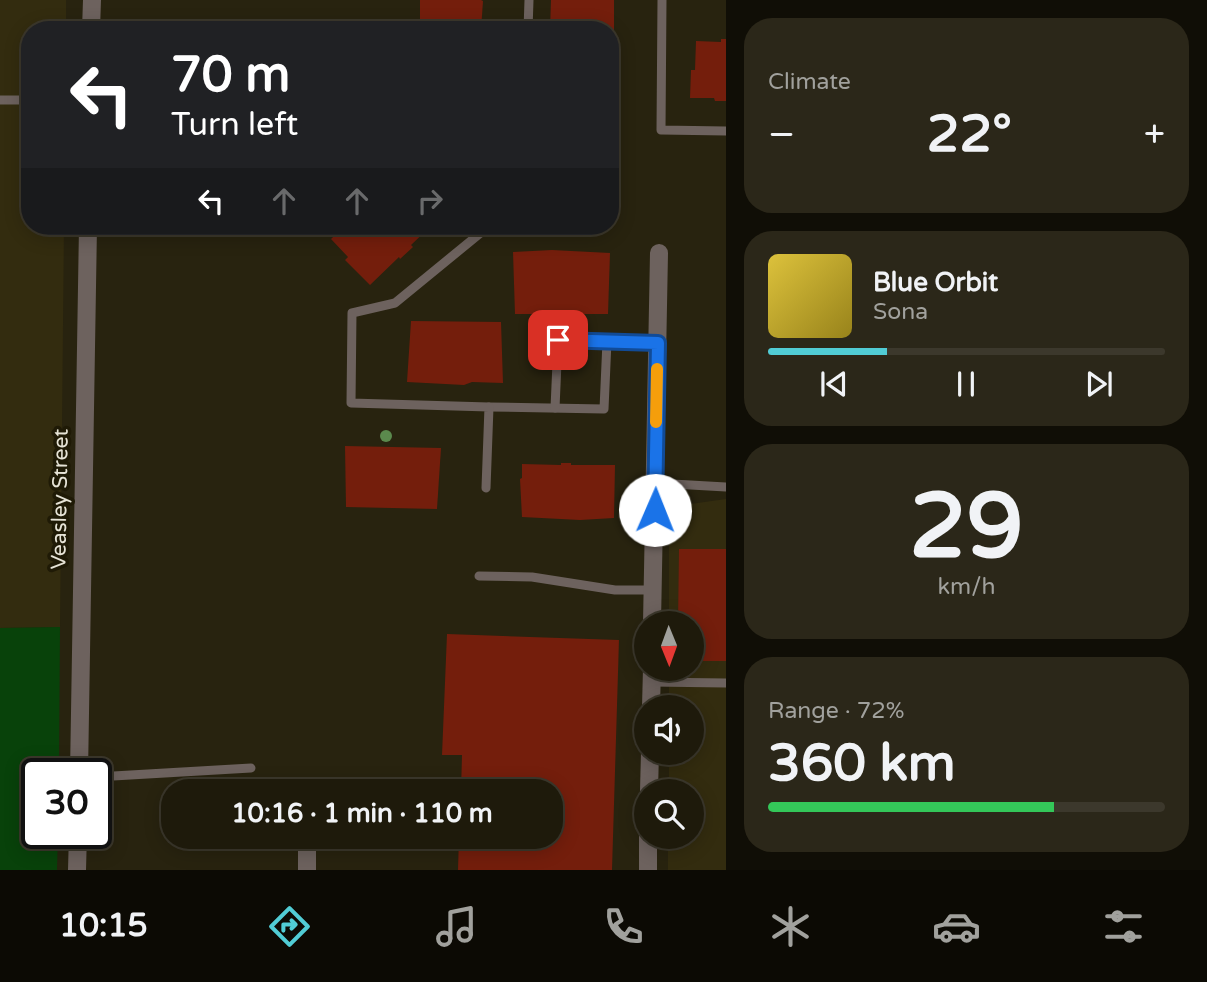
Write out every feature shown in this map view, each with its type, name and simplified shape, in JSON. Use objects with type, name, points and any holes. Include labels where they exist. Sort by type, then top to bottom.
[{"type":"street","points":[[91,21],[92,0]]},
{"type":"street","name":"Veasley Street","points":[[79,758],[88,235]]},
{"type":"street","points":[[652,611],[659,253]]},
{"type":"street","points":[[77,870],[78,849]]},
{"type":"street","points":[[307,849],[307,870]]},
{"type":"street","points":[[648,849],[648,870]]},
{"type":"lane","points":[[528,21],[529,0]]},
{"type":"lane","points":[[662,0],[661,130],[726,131]]},
{"type":"lane","points":[[0,100],[21,100]]},
{"type":"lane","points":[[478,235],[395,303],[352,313],[351,402],[604,409],[607,341]]},
{"type":"lane","points":[[555,408],[558,340],[658,343]]},
{"type":"lane","points":[[486,488],[489,407]]},
{"type":"lane","points":[[655,483],[726,487]]},
{"type":"lane","points":[[479,576],[532,578],[615,590],[653,590]]},
{"type":"lane","points":[[704,681],[726,683]]},
{"type":"lane","points":[[112,776],[251,768]]},
{"type":"shaded area","points":[[0,0],[66,0],[66,21],[21,21],[21,235],[64,235],[60,627],[0,628]]},
{"type":"shaded area","points":[[726,499],[726,870],[668,870],[668,849],[704,849],[704,779],[669,779],[669,765],[704,765],[704,695],[669,695],[669,681],[704,681],[704,611],[669,611],[669,507]]},
{"type":"green space","points":[[60,627],[59,758],[21,758],[21,849],[58,849],[57,870],[0,870],[0,628]]},
{"type":"building","points":[[420,0],[483,1],[482,21],[420,21]]},
{"type":"building","points":[[551,0],[614,0],[614,21],[550,21]]},
{"type":"building","points":[[721,39],[726,39],[726,101],[690,98],[696,41],[721,42]]},
{"type":"building","points":[[335,235],[422,235],[411,245],[413,247],[370,285],[345,260],[348,257],[331,239]]},
{"type":"building","points":[[552,250],[610,253],[608,314],[515,314],[513,252]]},
{"type":"building","points":[[411,321],[501,322],[503,383],[472,382],[464,385],[407,382]]},
{"type":"building","points":[[345,446],[441,448],[437,509],[346,507]]},
{"type":"building","points":[[522,464],[615,465],[614,518],[580,520],[522,517]]},
{"type":"building","points":[[679,549],[726,549],[726,661],[704,661],[704,611],[678,611]]},
{"type":"building","points":[[447,634],[619,640],[612,870],[458,870],[459,849],[563,849],[563,779],[461,779],[462,755],[442,755]]},
{"type":"slow traffic","points":[[656,422],[657,369]]},
{"type":"route","points":[[558,340],[658,343],[655,510]]}]
